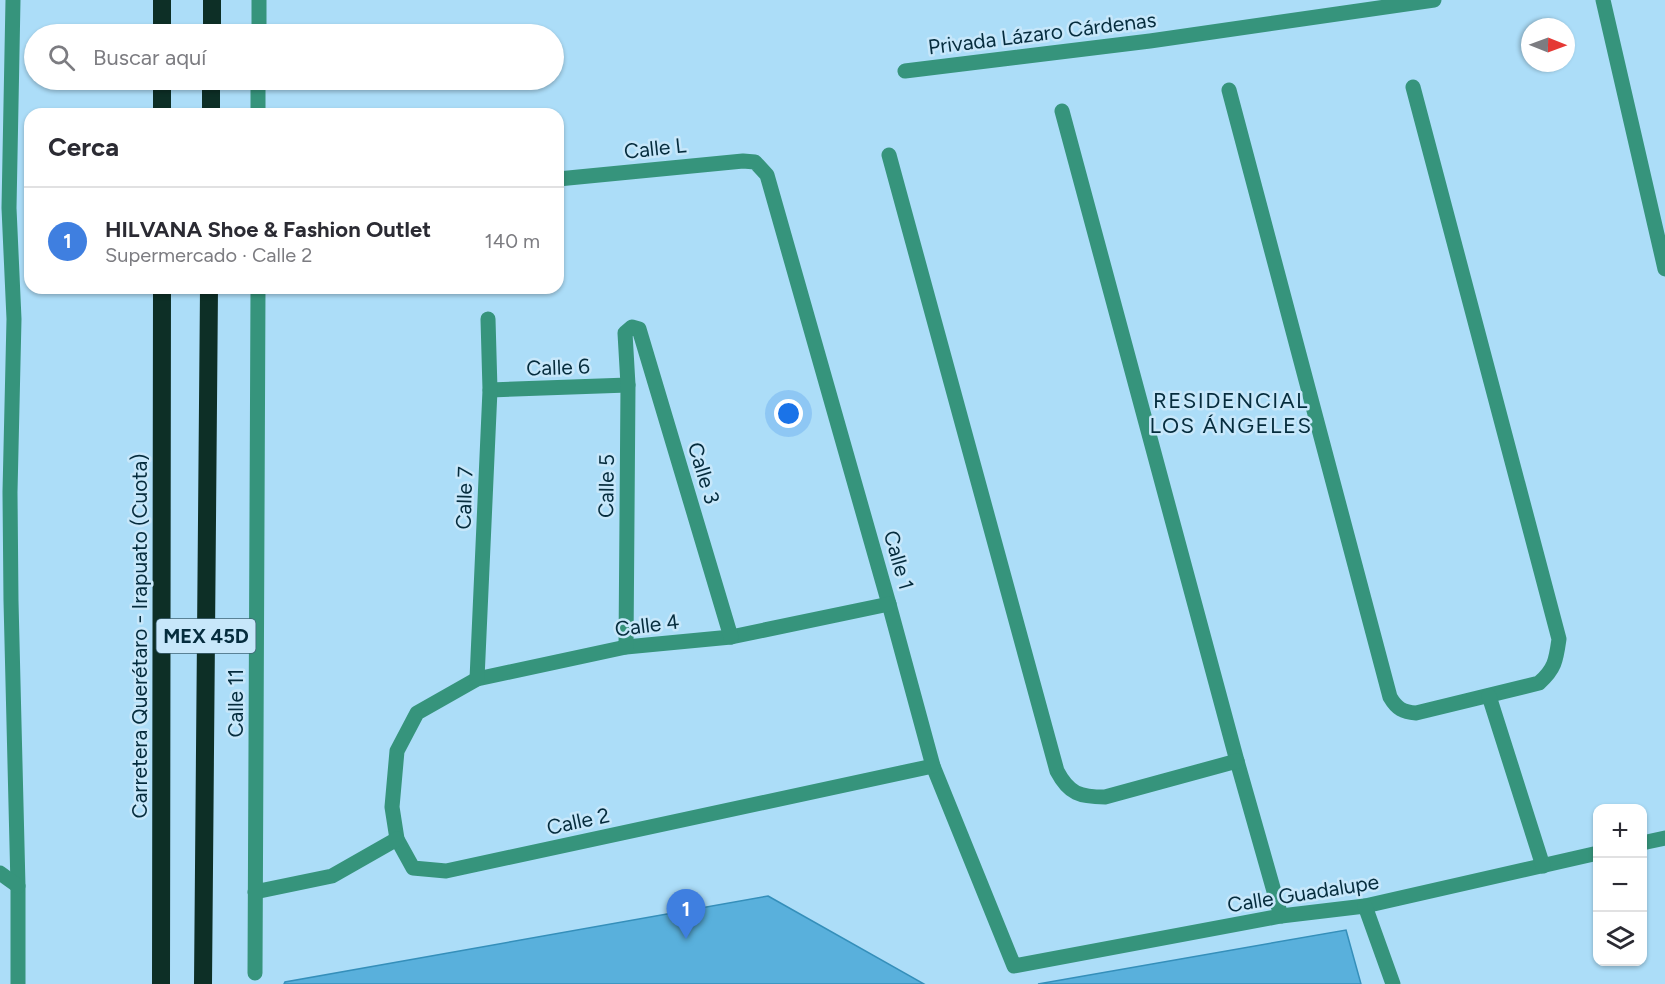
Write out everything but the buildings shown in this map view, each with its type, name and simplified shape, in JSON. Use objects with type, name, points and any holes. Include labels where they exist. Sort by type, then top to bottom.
[{"type":"highway","points":[[162,0],[162,24]]},
{"type":"highway","points":[[212,0],[212,24]]},
{"type":"highway","points":[[162,90],[162,108]]},
{"type":"highway","points":[[211,90],[211,108]]},
{"type":"highway","name":"Carretera Querétaro - Irapuato (Cuota)","points":[[161,984],[162,294]]},
{"type":"highway","name":"MEX 45D","points":[[203,984],[209,294]]},
{"type":"highway","points":[[203,907],[210,984]]},
{"type":"street","points":[[13,0],[5,205],[14,319],[5,493],[6,634],[18,886],[18,984]]},
{"type":"street","points":[[259,0],[259,24]]},
{"type":"street","name":"Privada Lázaro Cárdenas","points":[[905,71],[1150,41],[1434,0]]},
{"type":"street","points":[[1603,0],[1665,269]]},
{"type":"street","points":[[1229,90],[1390,697],[1404,712],[1416,714],[1539,683],[1549,675],[1556,661],[1559,639],[1413,87]]},
{"type":"street","points":[[258,90],[258,108]]},
{"type":"street","points":[[1062,111],[1281,916]]},
{"type":"street","points":[[889,155],[1057,771],[1062,782],[1072,791],[1088,797],[1106,796],[1237,761]]},
{"type":"street","name":"Calle L","points":[[564,178],[743,160],[755,162]]},
{"type":"street","name":"Calle 1","points":[[755,162],[767,174],[890,604],[933,766],[1014,966]]},
{"type":"street","name":"Calle 11","points":[[255,974],[258,294]]},
{"type":"street","name":"Calle 7","points":[[477,679],[490,390],[488,319]]},
{"type":"street","name":"Calle 5","points":[[626,647],[628,385],[625,333],[632,327]]},
{"type":"street","name":"Calle 3","points":[[632,327],[639,330],[731,636]]},
{"type":"street","name":"Calle 6","points":[[490,390],[628,385]]},
{"type":"street","name":"Calle 4","points":[[397,839],[392,807],[397,751],[417,713],[477,679],[626,647],[731,636],[890,604]]},
{"type":"street","points":[[1489,696],[1543,866]]},
{"type":"street","name":"Calle 2","points":[[397,839],[413,868],[446,871],[933,766]]},
{"type":"street","points":[[1647,842],[1665,838]]},
{"type":"street","points":[[255,892],[332,876],[397,839]]},
{"type":"street","name":"Calle Guadalupe","points":[[1014,966],[1281,916],[1365,906],[1593,854]]},
{"type":"street","points":[[0,873],[18,886]]},
{"type":"street","points":[[1365,906],[1393,984]]},
{"type":"place","name":"HILVANA Shoe & Fashion Outlet","points":[[686,939]]},
{"type":"district","name":"RESIDENCIAL LOS ÁNGELES","points":[[1231,413]]}]
